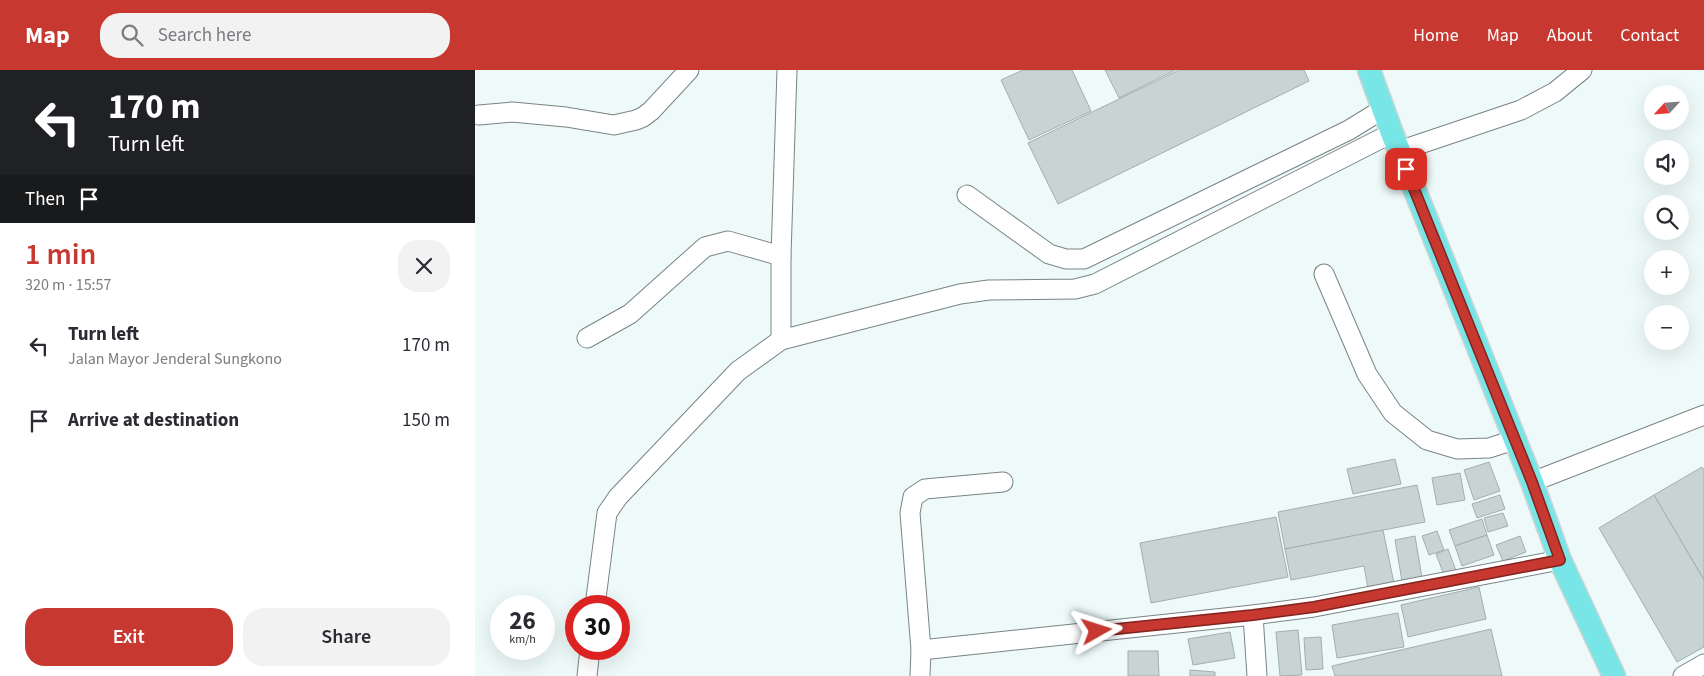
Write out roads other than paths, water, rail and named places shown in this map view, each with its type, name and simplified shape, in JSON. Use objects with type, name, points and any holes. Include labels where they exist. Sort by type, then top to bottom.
[{"type":"main road","points":[[1369,70],[1395,142],[1532,482],[1560,560],[1614,676]]},
{"type":"street","points":[[479,115],[512,112],[566,117],[614,125],[643,118],[689,70]]},
{"type":"street","points":[[781,340],[781,256],[787,70]]},
{"type":"street","points":[[596,595],[607,513],[618,497],[738,372],[781,340],[961,294],[989,290],[1075,289],[1095,284],[1395,142],[1521,110],[1555,92],[1582,70]]},
{"type":"street","points":[[967,195],[1049,254],[1066,259],[1084,259],[1349,130],[1383,109]]},
{"type":"street","points":[[587,338],[630,314],[705,247],[728,240],[781,256]]},
{"type":"street","points":[[1324,274],[1367,374],[1393,413],[1427,440],[1457,448],[1489,448],[1514,440]]},
{"type":"street","points":[[1532,482],[1704,415]]},
{"type":"street","points":[[920,676],[921,650],[909,514],[913,497],[925,489],[1003,482]]},
{"type":"street","points":[[921,650],[1314,607],[1560,560]]},
{"type":"street","points":[[1253,615],[1257,676]]},
{"type":"street","points":[[587,676],[589,660]]},
{"type":"street","points":[[1683,676],[1704,664]]}]
